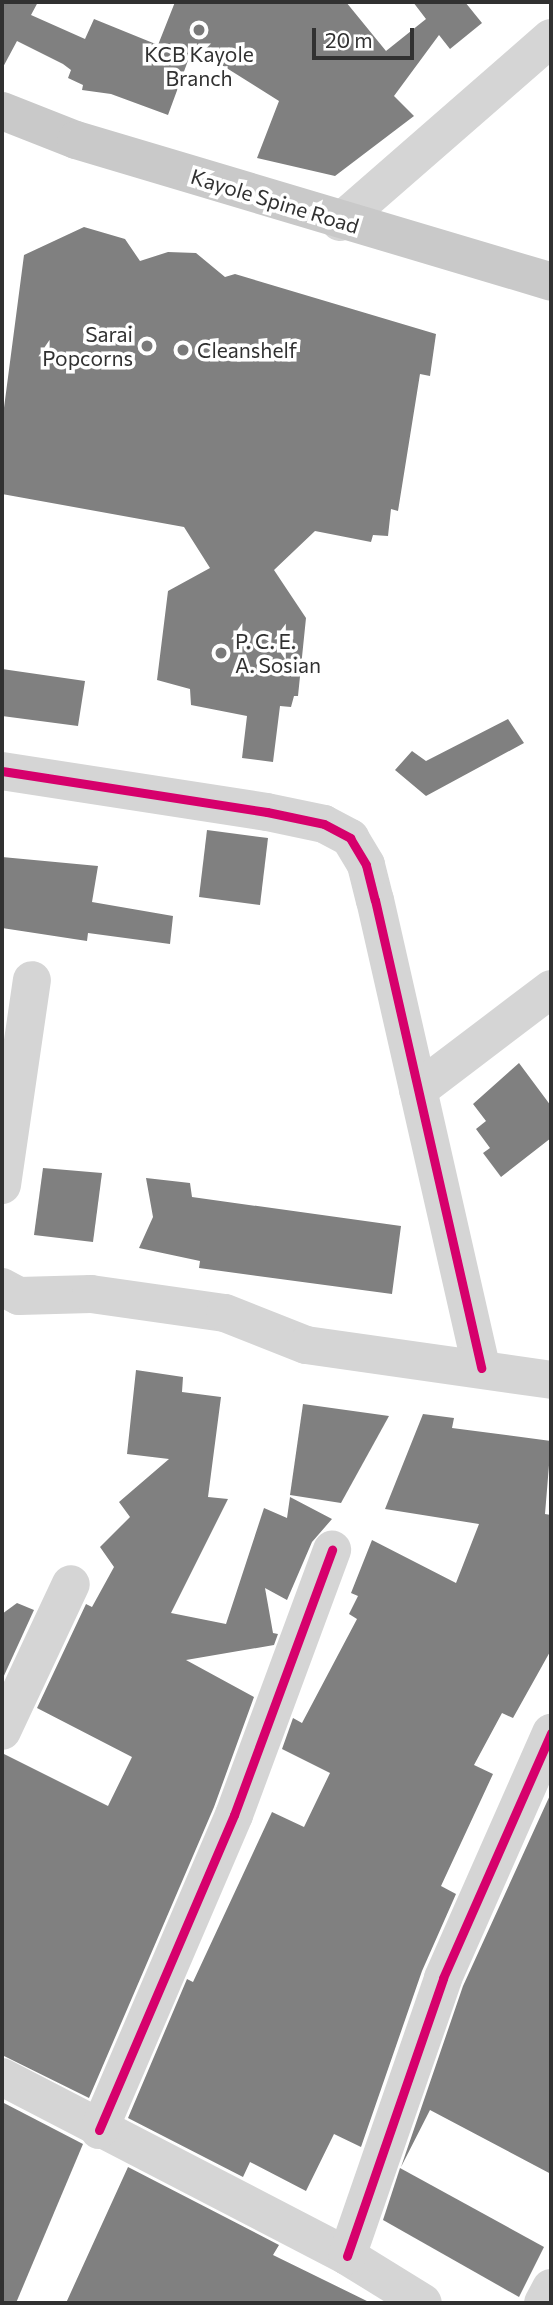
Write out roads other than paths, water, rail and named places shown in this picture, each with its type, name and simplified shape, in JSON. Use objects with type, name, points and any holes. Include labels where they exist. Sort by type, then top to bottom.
[{"type":"main road","name":"Kayole Spine Road","points":[[2,111],[76,140],[340,222],[551,282]]},
{"type":"street","points":[[340,222],[551,38]]},
{"type":"street","points":[[2,771],[267,812],[324,824],[350,838],[366,865],[481,1368]]},
{"type":"street","points":[[2,1185],[32,980]]},
{"type":"street","points":[[418,1090],[551,989]]},
{"type":"street","points":[[2,1287],[19,1296],[91,1294],[199,1308],[225,1313],[306,1345],[551,1380]]},
{"type":"street","points":[[99,2130],[234,1815],[332,1550]]},
{"type":"street","points":[[2,1731],[71,1584]]},
{"type":"street","points":[[346,2256],[443,1978],[551,1732]]},
{"type":"street","points":[[2,2077],[99,2130],[346,2256],[423,2303]]},
{"type":"street","points":[[543,2303],[551,2288]]},
{"type":"place","name":"KCB Kayole Branch","points":[[199,30]]},
{"type":"place","name":"Sarai Popcorns","points":[[147,346]]},
{"type":"place","name":"Cleanshelf","points":[[183,350]]},
{"type":"place","name":"P. C. E. A. Sosian","points":[[221,653]]}]
